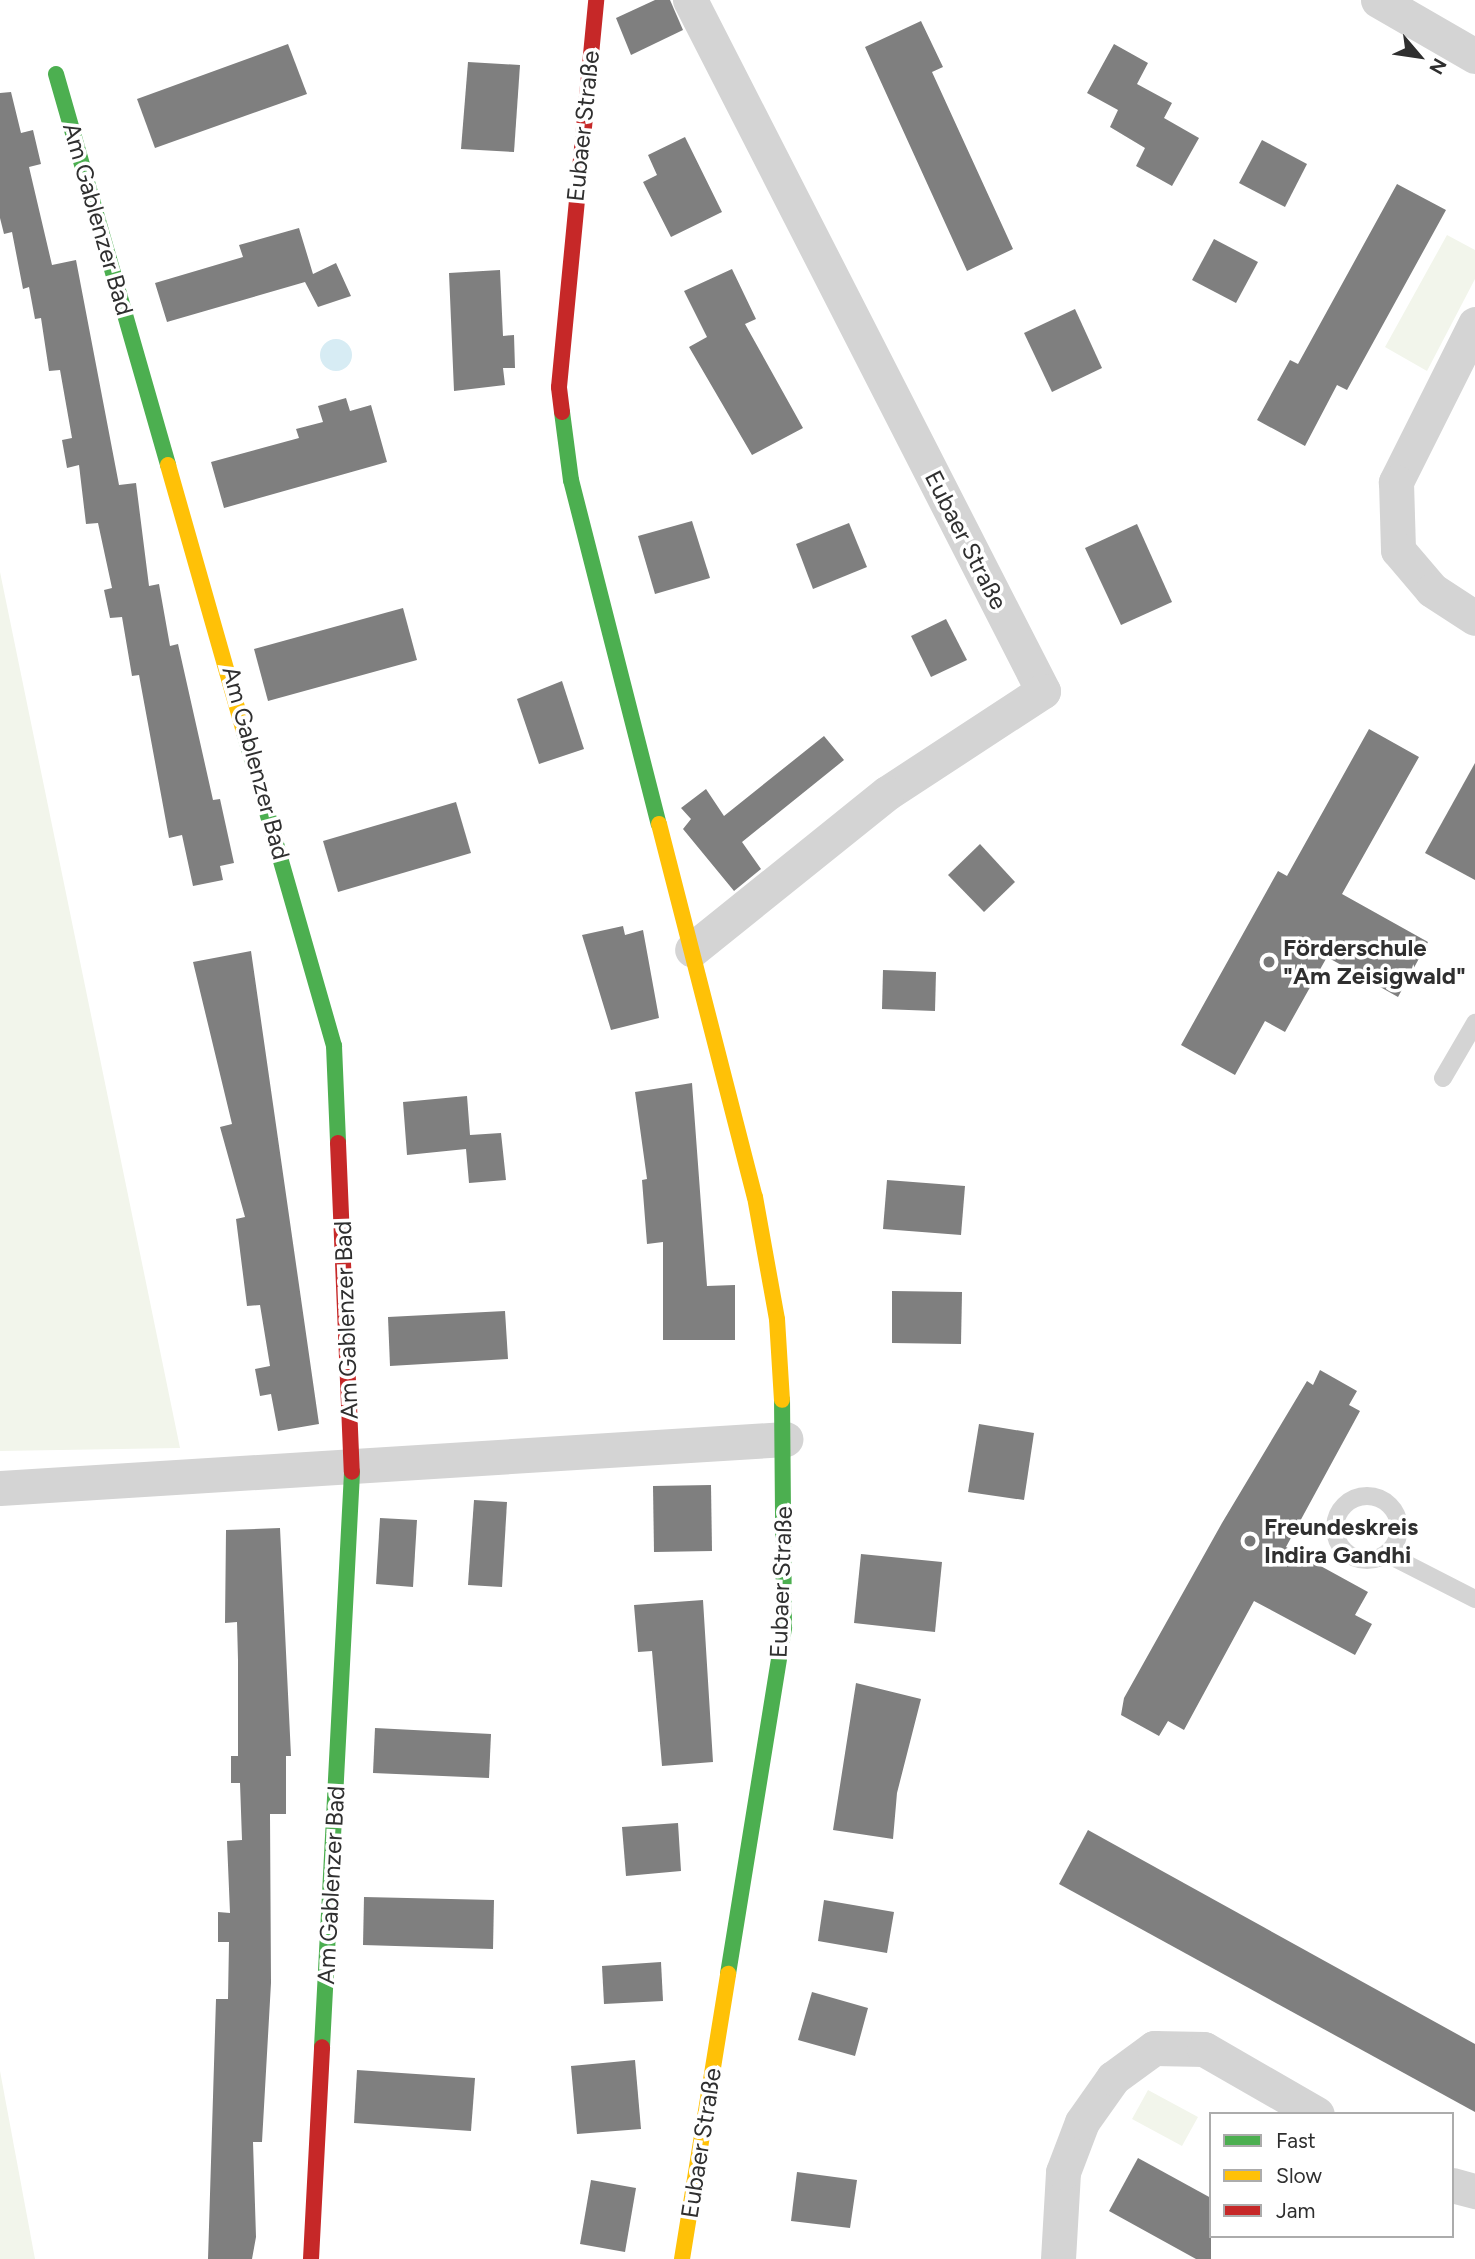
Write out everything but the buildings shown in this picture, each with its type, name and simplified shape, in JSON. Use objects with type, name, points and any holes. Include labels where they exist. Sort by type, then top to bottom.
[{"type":"street","name":"Eubaer Straße","points":[[596,0],[559,387],[571,480],[757,1210],[777,1319],[785,1439],[784,1626],[682,2259]]},
{"type":"street","name":"Eubaer Straße","points":[[690,0],[1043,691],[887,793],[692,950]]},
{"type":"street","points":[[1378,0],[1475,56]]},
{"type":"street","name":"Am Gablenzer Bad","points":[[56,75],[334,1046],[352,1470],[311,2259]]},
{"type":"street","points":[[1475,324],[1396,482],[1398,550],[1432,590],[1475,618]]},
{"type":"street","points":[[0,1488],[352,1470],[785,1439]]},
{"type":"street","points":[[1065,2254],[1063,2172],[1082,2122],[1113,2078],[1154,2048],[1204,2049],[1314,2112]]},
{"type":"street","points":[[1454,2186],[1475,2191]]},
{"type":"lane","points":[[1443,1079],[1475,1023]]},
{"type":"lane","points":[[1387,1554],[1475,1599]]},
{"type":"shaded area","points":[[1447,235],[1475,250],[1475,279],[1427,371],[1385,347]]},
{"type":"shaded area","points":[[0,572],[180,1448],[0,1451]]},
{"type":"shaded area","points":[[0,2071],[35,2259],[0,2259]]},
{"type":"shaded area","points":[[1148,2090],[1198,2117],[1182,2146],[1132,2119]]},
{"type":"water","points":[[336,339],[348,343],[352,355],[348,367],[336,371],[324,367],[320,355],[324,343]]},
{"type":"traffic: fast","points":[[56,74],[168,465]]},
{"type":"traffic: fast","points":[[562,412],[571,480],[659,824]]},
{"type":"traffic: fast","points":[[244,732],[334,1046],[338,1143]]},
{"type":"traffic: fast","points":[[728,1974],[784,1627],[782,1400]]},
{"type":"traffic: fast","points":[[322,2047],[352,1472]]},
{"type":"traffic: slow","points":[[168,465],[244,732]]},
{"type":"traffic: slow","points":[[659,824],[755,1197],[777,1319],[782,1400]]},
{"type":"traffic: slow","points":[[682,2259],[728,1974]]},
{"type":"traffic: jam","points":[[562,412],[559,387],[596,0]]},
{"type":"traffic: jam","points":[[338,1143],[352,1472]]},
{"type":"traffic: jam","points":[[311,2259],[322,2047]]},
{"type":"place","name":"Förderschule \"Am Zeisigwald\"","points":[[1269,962]]},
{"type":"place","name":"Freundeskreis Indira Gandhi","points":[[1250,1541]]}]
